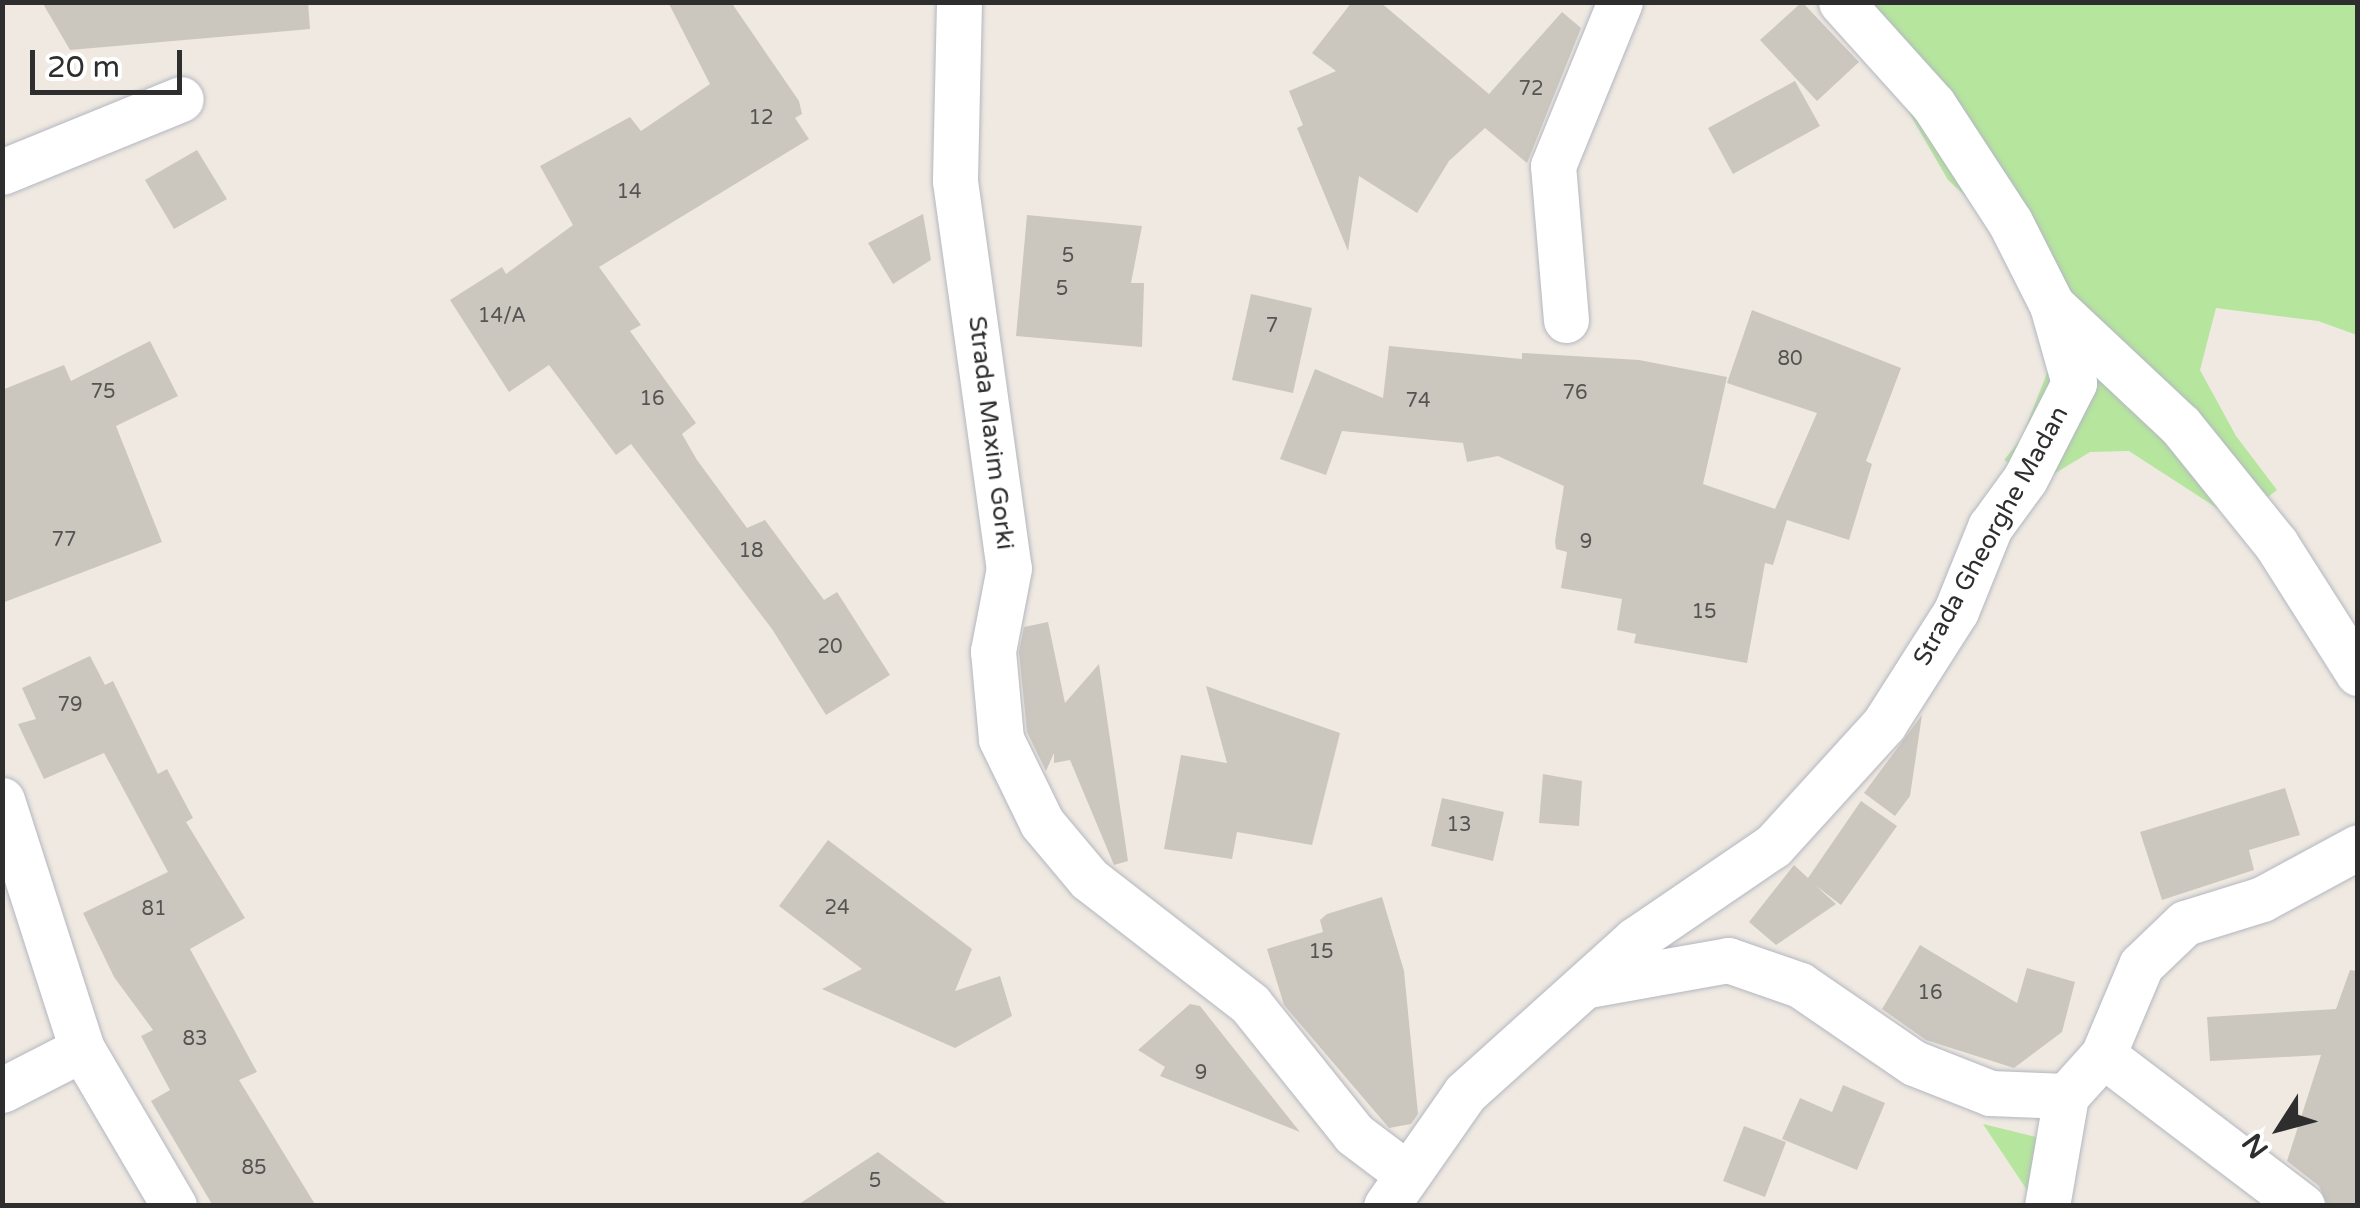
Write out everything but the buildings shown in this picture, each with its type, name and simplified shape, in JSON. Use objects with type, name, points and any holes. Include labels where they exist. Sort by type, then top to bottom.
[{"type":"street","name":"Strada Maxim Gorki","points":[[960,2],[956,181],[1008,568],[993,651],[1001,739],[1042,823],[1089,879],[1250,1004],[1396,1190]]},
{"type":"street","points":[[1566,320],[1554,166],[1620,2]]},
{"type":"street","points":[[1841,2],[1933,104],[2010,222],[2052,306],[2180,425],[2276,544],[2358,673]]},
{"type":"street","points":[[2,172],[181,98]]},
{"type":"street","name":"Strada Gheorghe Madan","points":[[1396,1190],[1465,1093],[1635,940],[1773,846],[1884,724],[1956,611],[1990,527],[2025,480],[2074,382],[2052,306]]},
{"type":"street","points":[[2,800],[82,1049],[174,1206]]},
{"type":"street","points":[[2047,1206],[2066,1096],[2103,1055],[2140,966],[2186,924],[2262,899],[2358,847]]},
{"type":"street","points":[[1586,986],[1728,960],[1800,984],[1914,1063],[1990,1092],[2066,1096]]},
{"type":"street","points":[[2,1090],[82,1049]]},
{"type":"street","points":[[2103,1055],[2302,1206]]},
{"type":"green space","points":[[1819,3],[2357,3],[2357,335],[2318,321],[2216,308],[2200,370],[2236,436],[2277,490],[2237,521],[2129,451],[2090,452],[2039,483],[2004,460],[2021,439],[2051,363],[2039,323],[1988,217],[1948,180],[1893,85]]},
{"type":"green space","points":[[1983,1124],[2073,1146],[2029,1193]]}]
